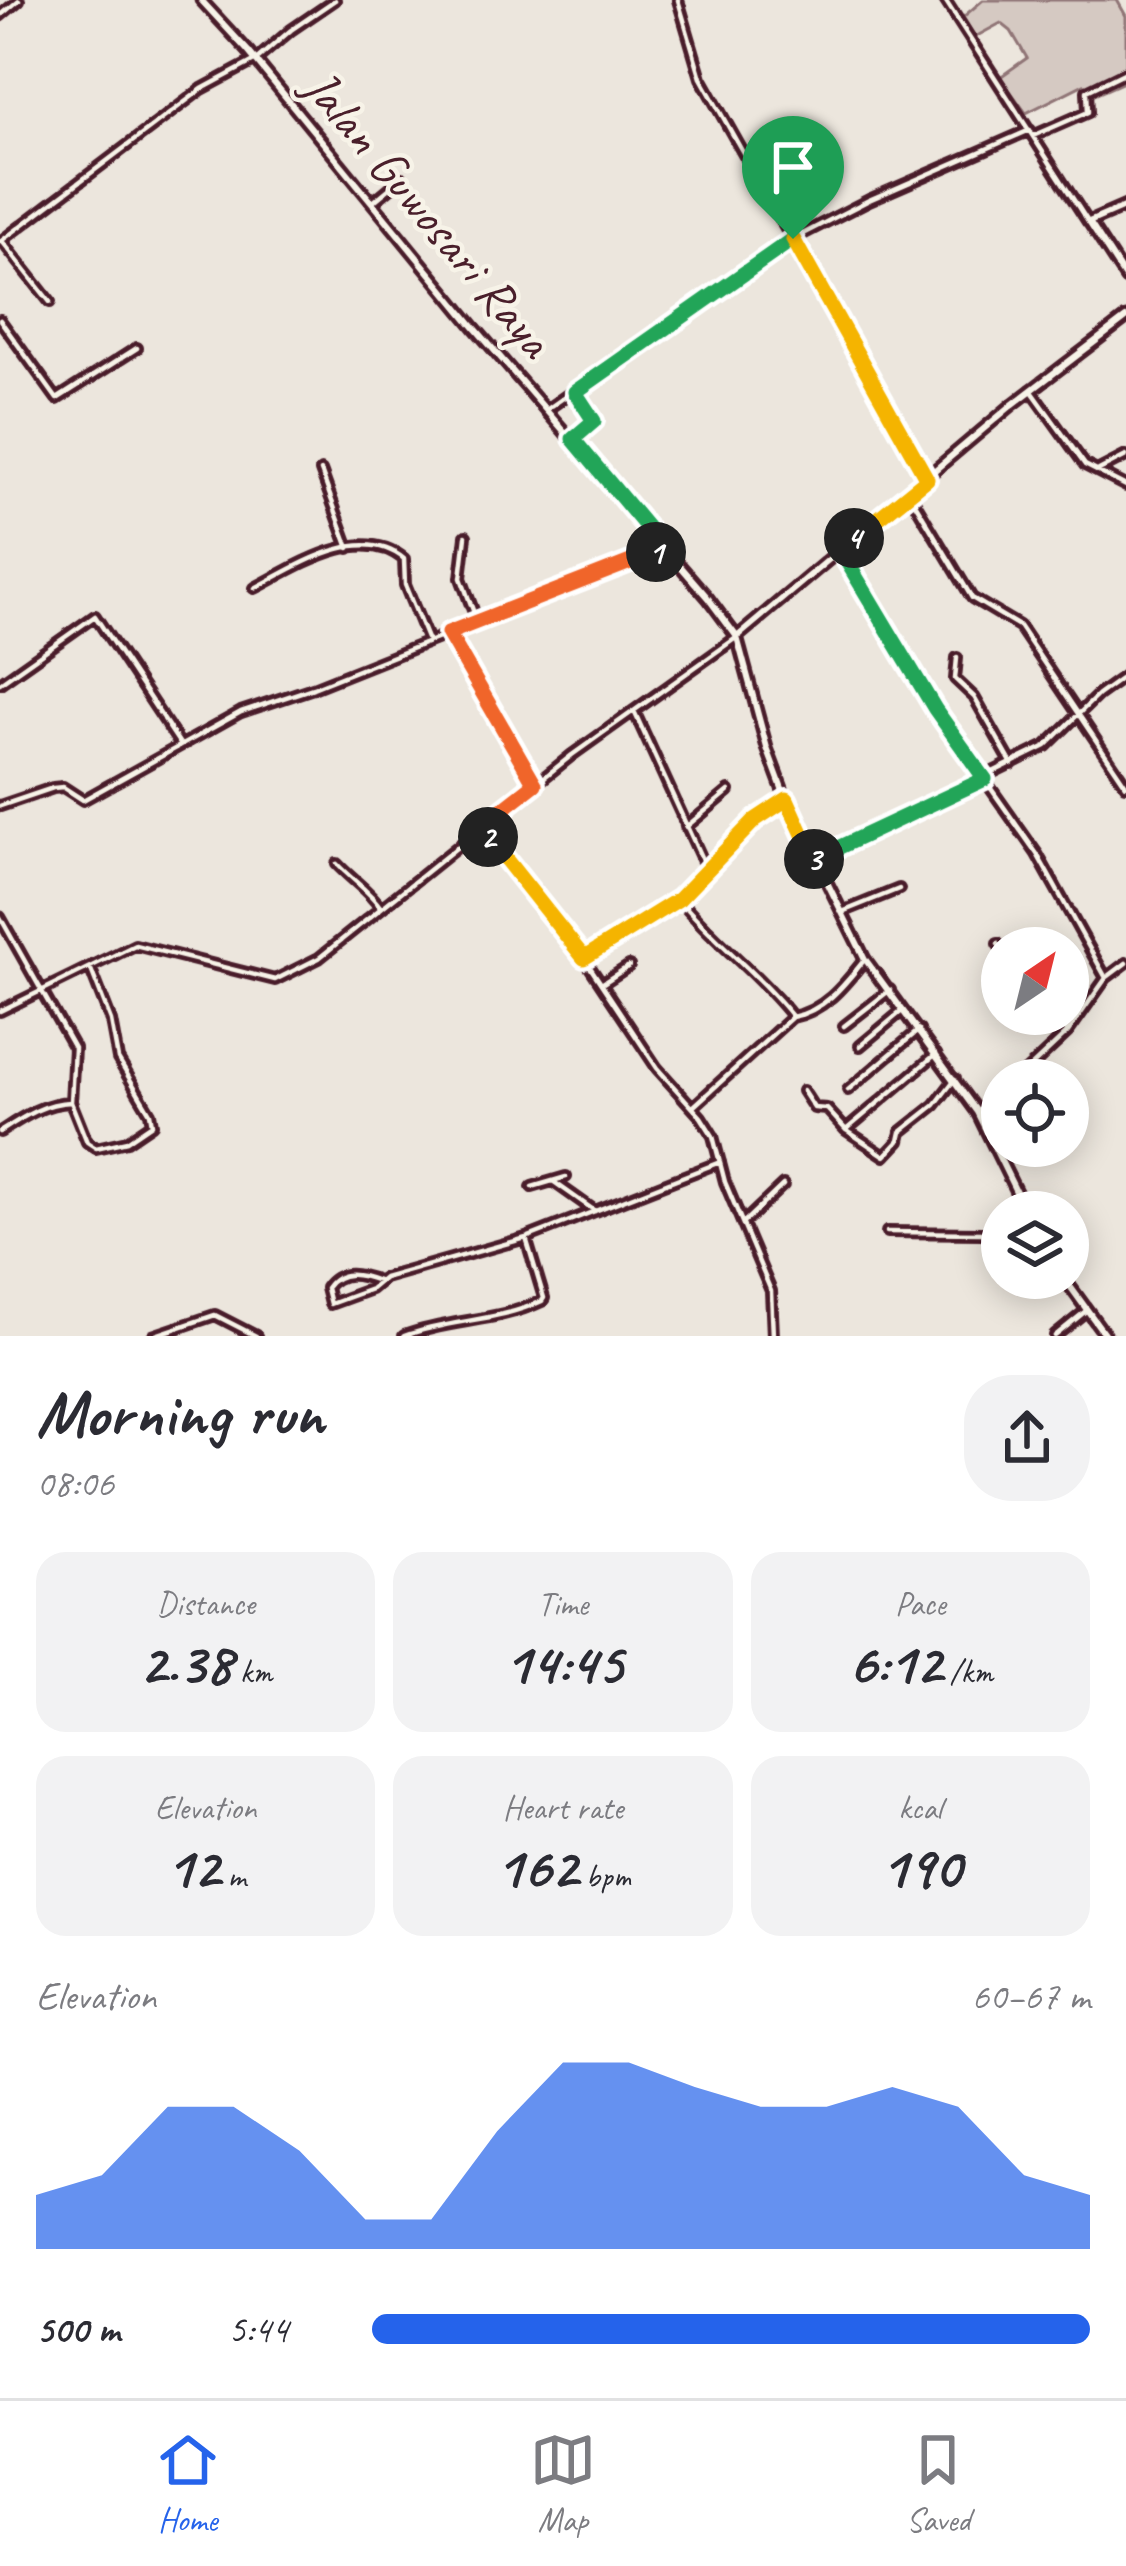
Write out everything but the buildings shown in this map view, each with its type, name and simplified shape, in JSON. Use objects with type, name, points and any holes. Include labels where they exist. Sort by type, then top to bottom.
[{"type":"street","points":[[0,16],[19,0]]},
{"type":"street","name":"Jalan Guwosari Raya","points":[[201,0],[737,638],[767,748],[814,860],[866,959],[976,1112],[1016,1191]]},
{"type":"street","points":[[678,0],[701,78],[927,479]]},
{"type":"street","points":[[945,0],[1126,279]]},
{"type":"street","points":[[50,302],[1,242],[202,89],[256,60],[331,1]]},
{"type":"street","points":[[546,410],[793,239],[868,200],[1088,112],[1087,91],[1126,72]]},
{"type":"street","points":[[373,202],[402,178]]},
{"type":"street","points":[[1089,222],[1126,206]]},
{"type":"street","points":[[0,1011],[88,965],[141,945],[279,979],[319,958],[535,784],[737,638],[1031,390],[1126,318]]},
{"type":"street","points":[[0,320],[57,399],[137,348]]},
{"type":"street","points":[[1031,390],[1085,465],[1126,486]]},
{"type":"street","points":[[573,439],[594,421],[575,392]]},
{"type":"street","points":[[1096,471],[1126,457]]},
{"type":"street","points":[[321,471],[349,548]]},
{"type":"street","points":[[909,493],[972,598],[1019,626],[1126,785]]},
{"type":"street","points":[[466,536],[461,581],[477,621]]},
{"type":"street","points":[[255,588],[326,552],[375,548],[400,555],[405,585],[428,641]]},
{"type":"street","points":[[0,806],[53,788],[63,788],[83,800],[241,712],[314,688],[664,548]]},
{"type":"street","points":[[840,550],[935,709],[1037,854],[1106,978]]},
{"type":"street","points":[[0,683],[95,616],[181,745]]},
{"type":"street","points":[[448,633],[535,784]]},
{"type":"street","points":[[957,658],[955,679],[974,697],[1012,764]]},
{"type":"street","points":[[814,860],[1054,741],[1078,714],[1126,675]]},
{"type":"street","points":[[634,711],[706,868]]},
{"type":"street","points":[[686,827],[729,791]]},
{"type":"street","points":[[584,958],[679,899],[755,820],[787,799]]},
{"type":"street","points":[[480,827],[603,983],[657,1068],[712,1136],[770,1291],[773,1336]]},
{"type":"street","points":[[337,864],[381,908]]},
{"type":"street","points":[[842,912],[899,889]]},
{"type":"street","points":[[679,899],[792,1017]]},
{"type":"street","points":[[0,917],[76,1053],[70,1102],[87,1142],[96,1148],[128,1141],[153,1121],[118,1059],[113,1028],[88,965]]},
{"type":"street","points":[[693,1107],[792,1017],[818,1008],[866,959]]},
{"type":"street","points":[[1089,1002],[1106,978],[1126,963]]},
{"type":"street","points":[[603,983],[629,966]]},
{"type":"street","points":[[844,1026],[890,990]]},
{"type":"street","points":[[860,1046],[904,1009]]},
{"type":"street","points":[[848,1090],[919,1030]]},
{"type":"street","points":[[1039,1059],[1065,1035]]},
{"type":"street","points":[[846,1130],[936,1054]]},
{"type":"street","points":[[803,1091],[814,1108],[827,1108],[846,1130],[885,1156],[899,1142],[901,1132],[935,1105],[955,1079]]},
{"type":"street","points":[[0,1132],[34,1110],[70,1102]]},
{"type":"street","points":[[976,1112],[981,1108]]},
{"type":"street","points":[[378,1281],[351,1273],[329,1282],[330,1304],[371,1289],[378,1281],[526,1238],[720,1162]]},
{"type":"street","points":[[532,1186],[566,1177]]},
{"type":"street","points":[[554,1182],[595,1211]]},
{"type":"street","points":[[742,1222],[783,1185]]},
{"type":"street","points":[[887,1232],[981,1233]]},
{"type":"street","points":[[404,1336],[433,1325],[498,1318],[542,1301],[526,1238]]},
{"type":"street","points":[[1079,1299],[1106,1336]]},
{"type":"street","points":[[1055,1336],[1087,1310]]},
{"type":"street","points":[[153,1336],[215,1315],[256,1336]]},
{"type":"shaded area","points":[[983,0],[1117,0],[1126,16],[1126,81],[1092,96],[1084,84],[1026,113],[1000,77],[1027,58],[1011,31],[1001,23],[975,37],[963,17]]},
{"type":"route","points":[[793,239],[927,479],[840,550],[935,709],[985,779],[814,860],[787,799],[755,820],[679,899],[584,958],[480,827],[535,784],[448,633],[664,548],[573,439],[594,421],[575,392],[793,239]]}]
